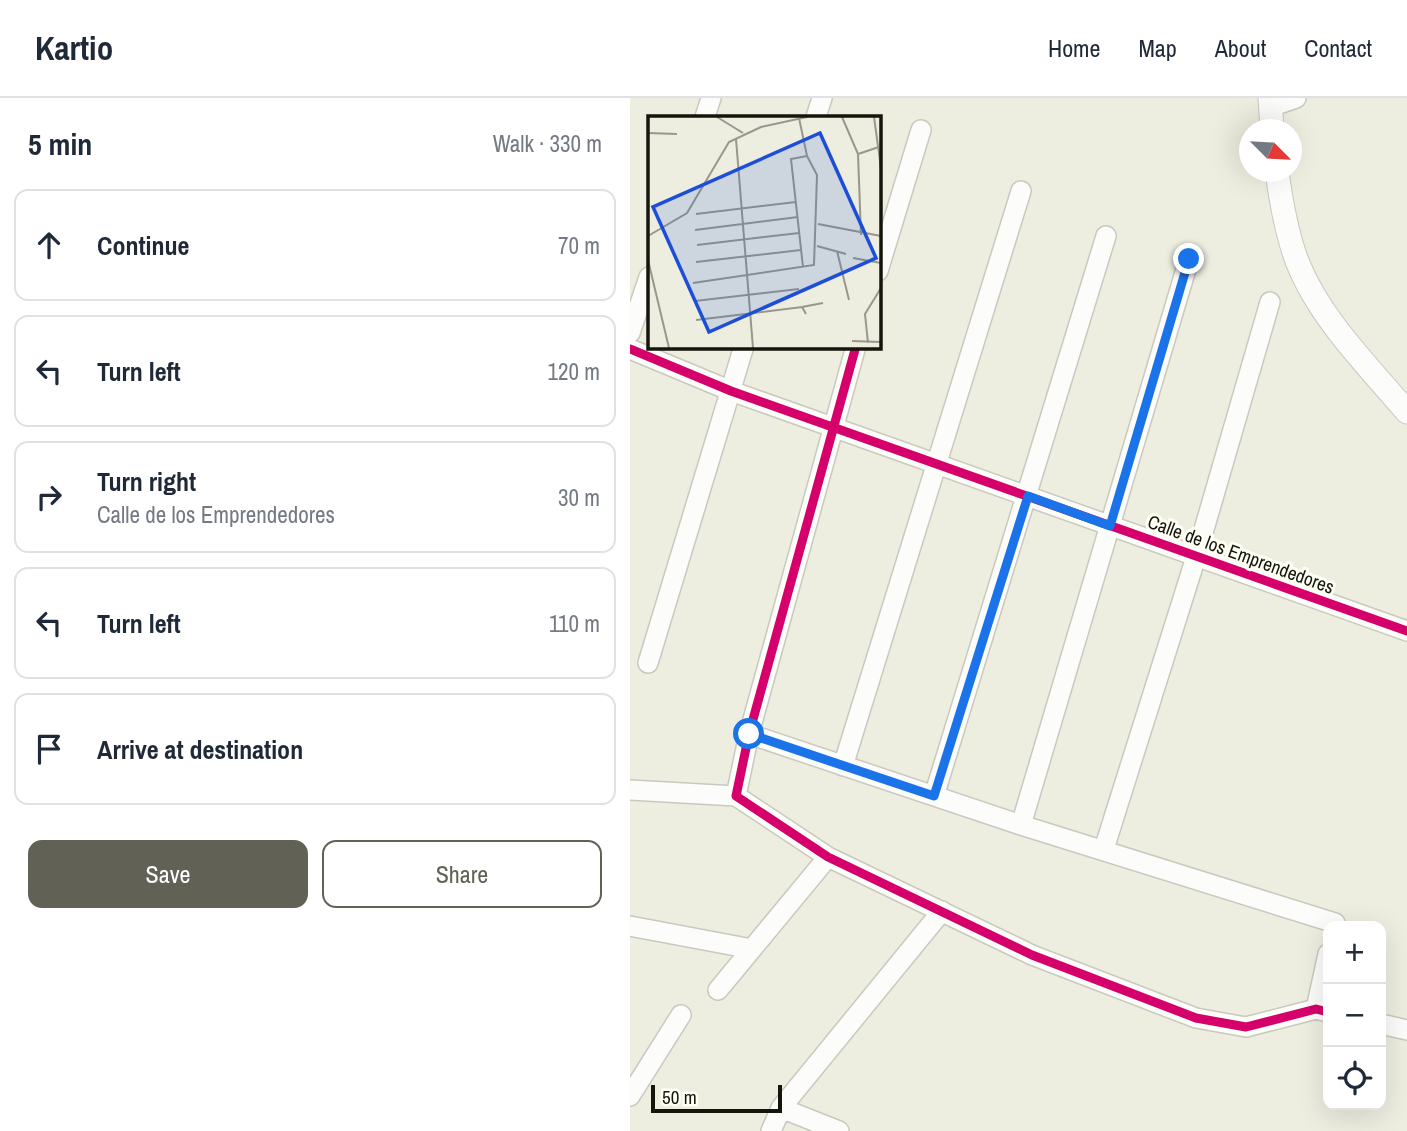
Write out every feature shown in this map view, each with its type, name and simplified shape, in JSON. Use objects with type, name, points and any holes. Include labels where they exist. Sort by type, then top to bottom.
[{"type":"main road","points":[[1278,182],[1297,261],[1326,314],[1407,412]]},
{"type":"street","points":[[705,116],[711,98]]},
{"type":"street","points":[[816,116],[822,98]]},
{"type":"street","points":[[1270,111],[1296,98]]},
{"type":"street","points":[[880,264],[921,130]]},
{"type":"street","points":[[843,766],[1021,191]]},
{"type":"street","points":[[934,796],[1106,236]]},
{"type":"street","points":[[1021,825],[1189,259]]},
{"type":"street","points":[[630,333],[648,280]]},
{"type":"street","points":[[1104,849],[1196,556],[1270,302]]},
{"type":"street","points":[[648,663],[743,348]]},
{"type":"street","points":[[736,796],[749,734],[855,348]]},
{"type":"street","name":"Calle de los Emprendedores","points":[[630,349],[731,391],[1407,631]]},
{"type":"street","points":[[749,734],[1021,825],[1329,921]]},
{"type":"street","points":[[630,790],[736,796],[828,858],[1032,955],[1196,1017],[1246,1027],[1322,1011],[1325,984]]},
{"type":"street","points":[[718,990],[828,858]]},
{"type":"street","points":[[771,1131],[781,1108],[817,1068],[842,1033],[942,911]]},
{"type":"street","points":[[630,926],[752,949]]},
{"type":"street","points":[[630,1096],[681,1015]]},
{"type":"street","points":[[1386,1025],[1407,1030]]},
{"type":"street","points":[[781,1108],[839,1131]]},
{"type":"cycle path","points":[[855,348],[749,734],[736,796],[828,857],[1032,955],[1196,1018],[1246,1027],[1316,1009],[1323,1011]]},
{"type":"cycle path","points":[[630,349],[731,391],[1407,631]]},
{"type":"route","points":[[749,734],[934,796],[1028,496],[1110,526],[1189,259]]}]
